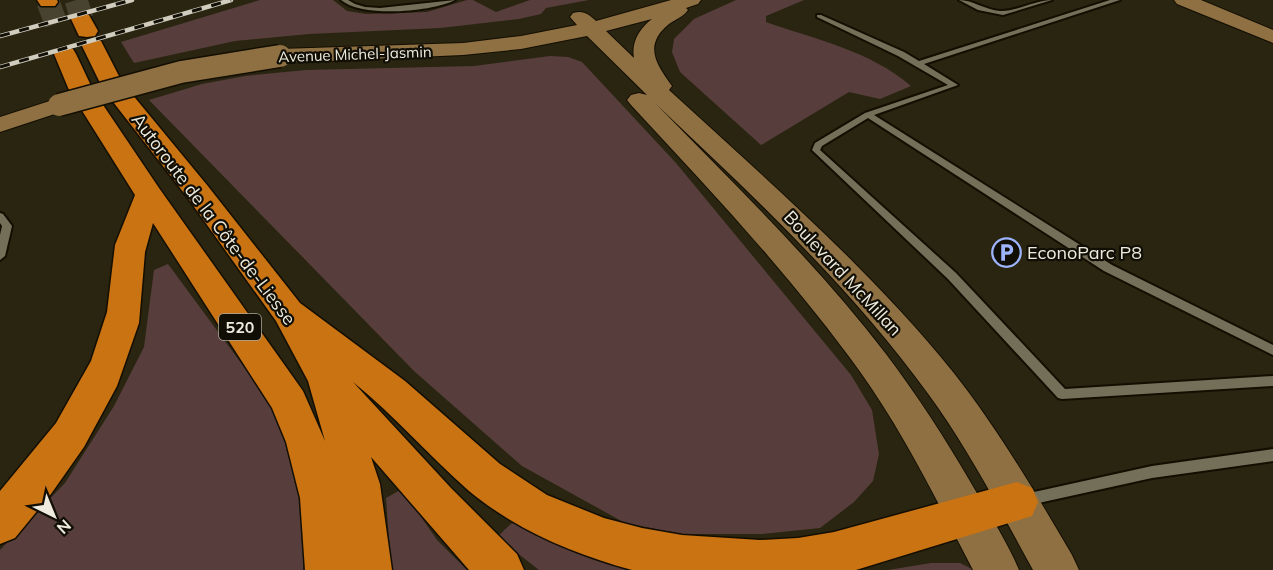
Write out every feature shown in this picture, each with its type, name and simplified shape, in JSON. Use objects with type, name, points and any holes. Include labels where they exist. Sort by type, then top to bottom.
[{"type":"highway","name":"Autoroute de la Côte-de-Liesse","points":[[328,570],[321,498],[306,442],[289,402],[81,90],[74,37],[197,191],[288,312],[326,379],[359,484],[369,570]]},
{"type":"highway","points":[[0,523],[50,464],[96,392],[110,361],[125,309],[129,250],[149,195]]},
{"type":"highway","points":[[288,312],[393,393],[456,453],[499,489],[526,506],[566,526],[619,546],[659,557],[751,566],[799,561],[845,551],[966,514],[1017,502]]},
{"type":"highway","points":[[326,379],[384,441],[452,520],[501,570]]},
{"type":"main road","points":[[577,24],[642,0]]},
{"type":"main road","points":[[577,24],[691,0]]},
{"type":"main road","points":[[690,121],[646,68],[642,51],[647,36],[658,22],[698,0]]},
{"type":"main road","points":[[1184,0],[1273,37]]},
{"type":"main road","name":"Avenue Michel-Jasmin","points":[[0,113],[276,51],[320,53],[463,49],[527,42],[577,24]]},
{"type":"main road","name":"Boulevard McMillan","points":[[577,24],[690,121],[791,217],[897,330],[961,411],[982,442],[1057,570]]},
{"type":"main road","name":"Boulevard McMillan","points":[[577,24],[834,315],[902,404],[997,570]]},
{"type":"main road","name":"Avenue Michel-Jasmin","points":[[0,125],[57,100]]},
{"type":"lane","points":[[344,0],[357,7],[390,9],[425,6],[452,0]]},
{"type":"lane","points":[[962,0],[980,9],[1003,14],[1049,0]]},
{"type":"lane","points":[[918,64],[1117,0]]},
{"type":"lane","points":[[819,16],[918,64],[954,85],[868,115],[818,145],[816,150],[952,276],[1062,394],[1273,381]]},
{"type":"lane","points":[[868,115],[1108,268],[1273,351]]},
{"type":"lane","points":[[0,216],[7,226],[0,256]]},
{"type":"lane","points":[[1017,502],[1152,472],[1273,455]]},
{"type":"shaded area","points":[[260,0],[333,0],[347,11],[366,14],[427,12],[467,0],[473,0],[496,12],[530,0],[589,0],[546,8],[541,14],[519,19],[440,28],[309,34],[235,41],[134,63],[121,42]]},
{"type":"shaded area","points":[[736,0],[804,0],[766,16],[766,22],[842,47],[878,64],[911,86],[880,99],[849,92],[761,145],[680,72],[672,52],[674,39],[694,19]]},
{"type":"shaded area","points":[[550,56],[568,57],[582,62],[676,163],[851,375],[872,410],[879,454],[873,481],[854,502],[820,528],[762,534],[681,534],[625,523],[522,466],[414,371],[149,100],[202,84],[245,76],[306,70],[474,66]]},
{"type":"shaded area","points":[[168,264],[278,413],[296,464],[307,530],[303,570],[0,570],[0,550],[65,483],[114,406],[144,347],[154,270]]},
{"type":"shaded area","points":[[402,489],[437,540],[467,570],[391,570],[386,498]]},
{"type":"shaded area","points":[[512,523],[633,570],[539,570],[497,537]]},
{"type":"shaded area","points":[[931,563],[960,563],[974,570],[888,570]]},
{"type":"tunnel","points":[[76,0],[82,19]]},
{"type":"tunnel","points":[[48,2],[57,26]]},
{"type":"railway","points":[[0,36],[132,0]]},
{"type":"railway","points":[[0,67],[231,0]]},
{"type":"place","name":"EconoParc P8","points":[[1006,252]]}]
